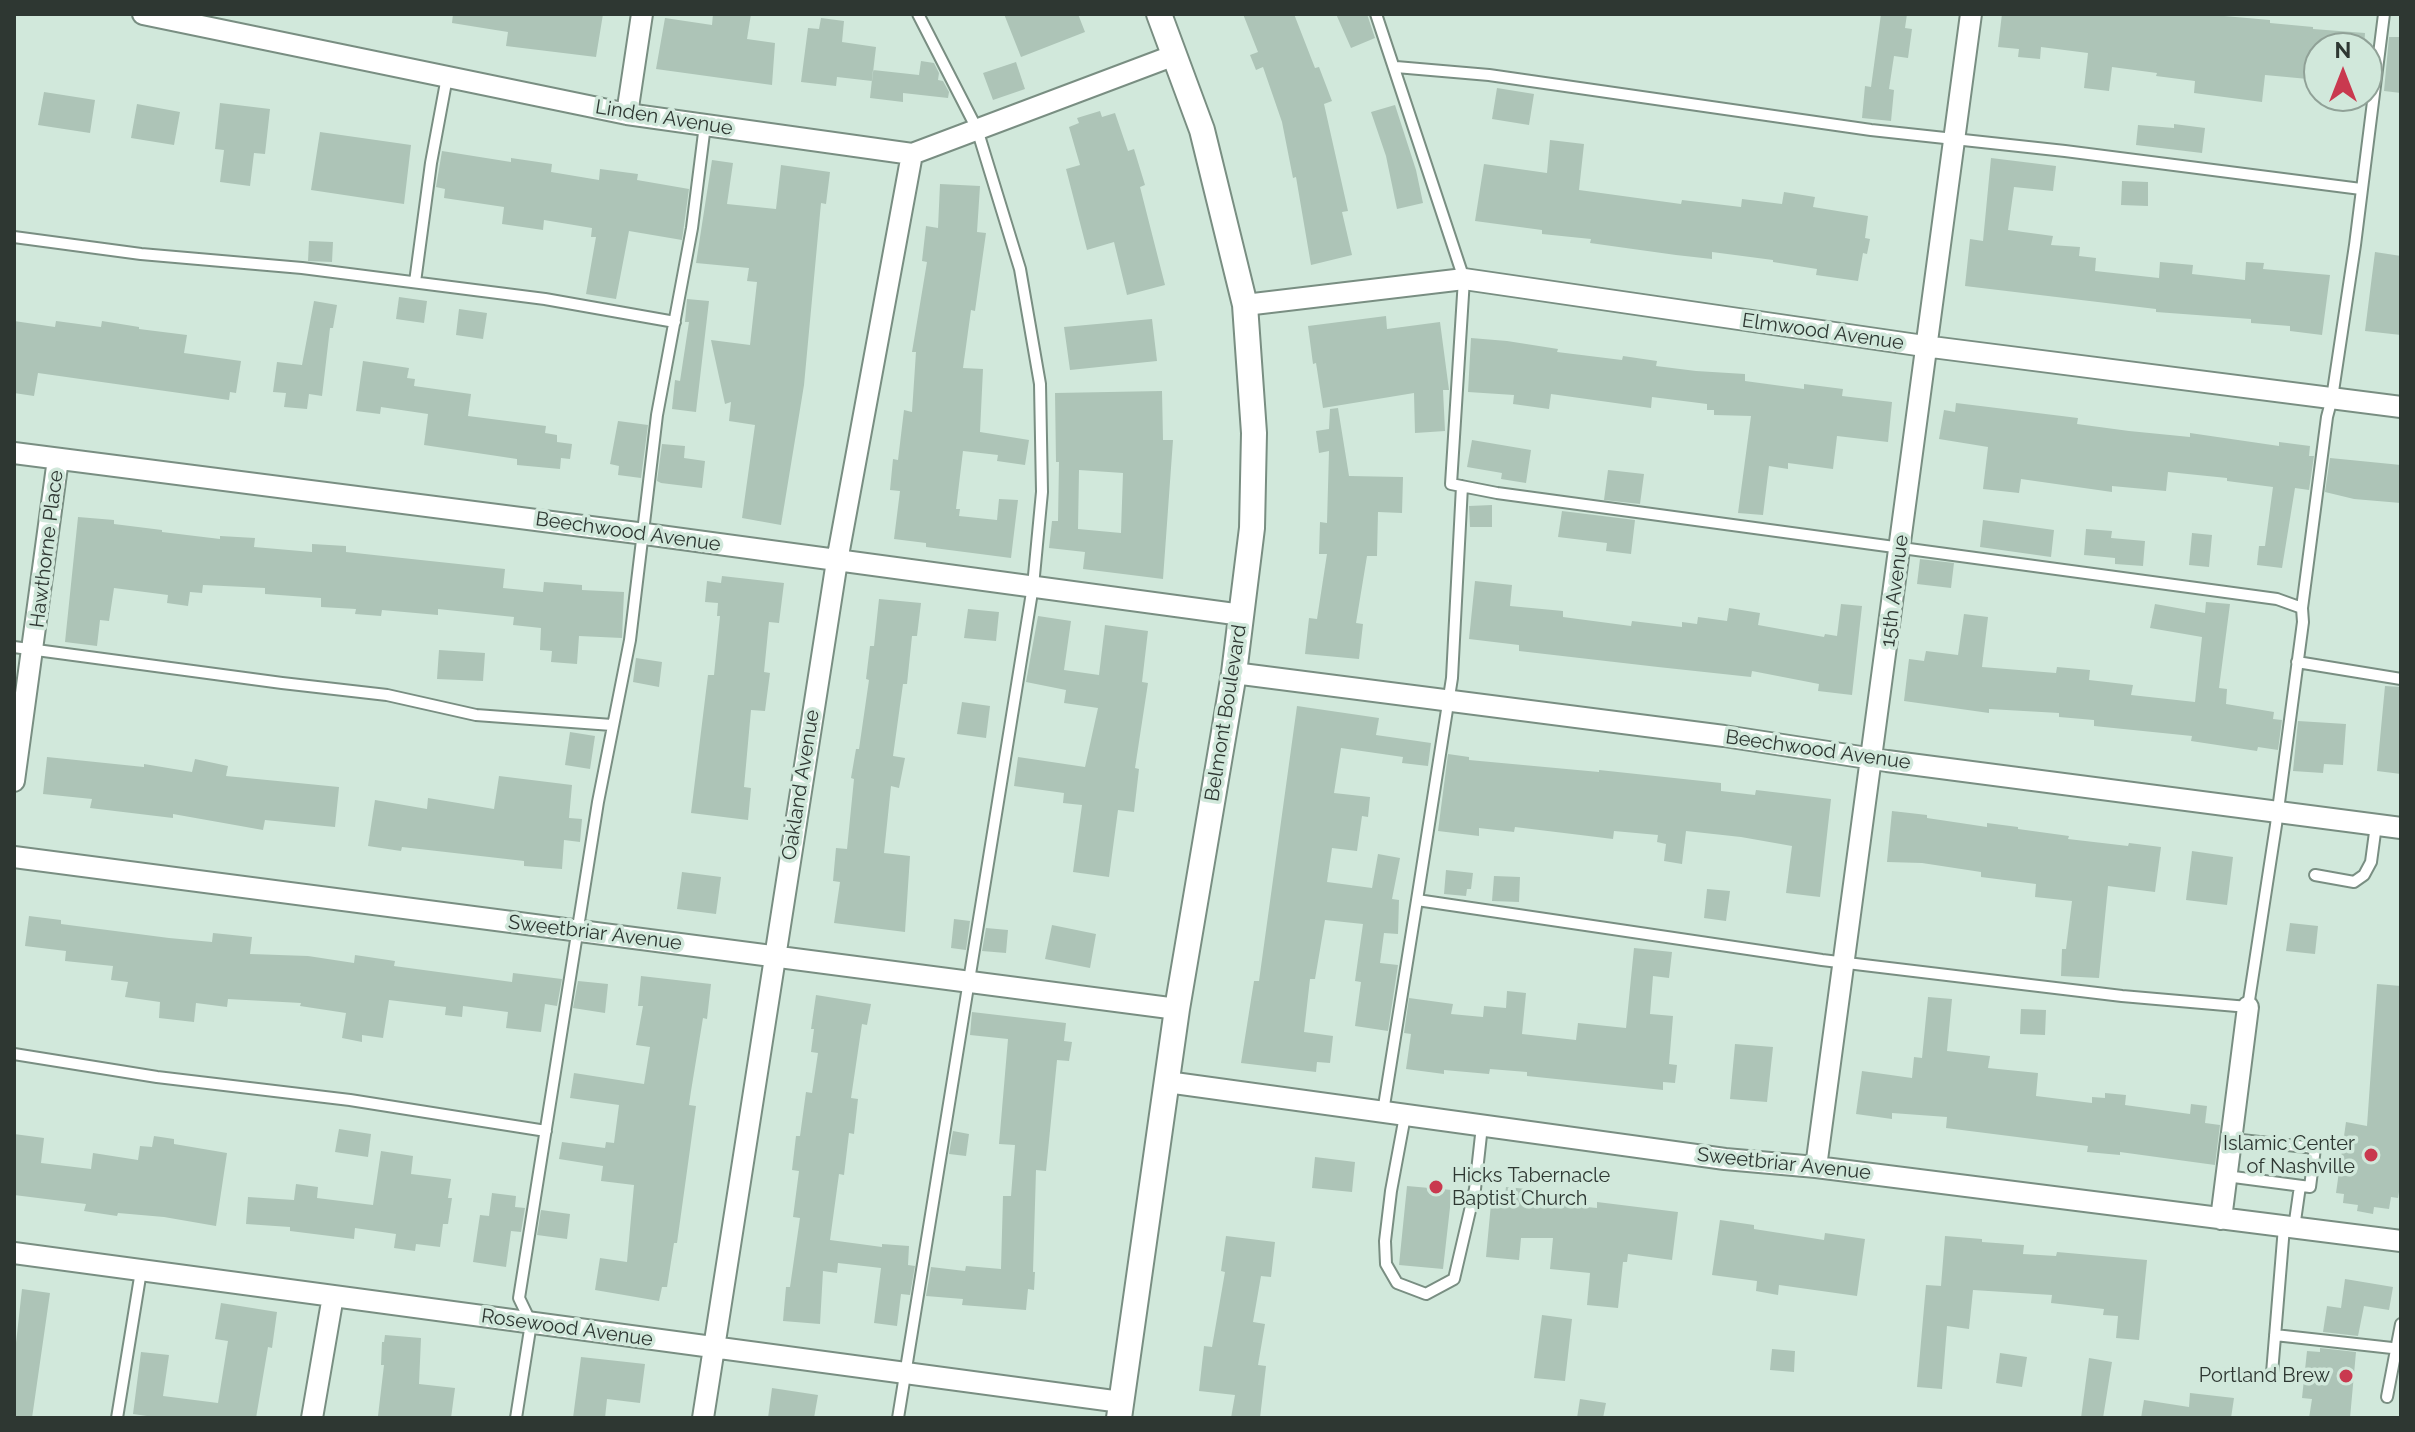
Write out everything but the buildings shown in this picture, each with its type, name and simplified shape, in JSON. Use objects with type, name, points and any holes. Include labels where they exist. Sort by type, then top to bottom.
[{"type":"street","name":"Linden Avenue","points":[[143,14],[627,114],[912,154],[1175,55]]},
{"type":"street","points":[[627,114],[642,14]]},
{"type":"street","name":"Belmont Boulevard","points":[[1120,1410],[1177,1009],[1234,673],[1252,528],[1254,433],[1245,305],[1202,130],[1159,14]]},
{"type":"street","name":"15th Avenue","points":[[1816,1167],[1971,14]]},
{"type":"street","name":"Oakland Avenue","points":[[703,1418],[837,561],[912,154]]},
{"type":"street","name":"Elmwood Avenue","points":[[1245,305],[1464,279],[1924,346],[2401,407]]},
{"type":"street","name":"Beechwood Avenue","points":[[14,453],[1242,615]]},
{"type":"street","name":"Hawthorne Place","points":[[14,781],[24,648],[58,459]]},
{"type":"street","name":"Beechwood Avenue","points":[[1234,673],[2401,828]]},
{"type":"street","name":"Sweetbriar Avenue","points":[[14,857],[1177,1009]]},
{"type":"street","points":[[2221,1219],[2248,1007]]},
{"type":"street","name":"Sweetbriar Avenue","points":[[1167,1082],[1725,1159],[1816,1167],[2401,1241]]},
{"type":"street","name":"Rosewood Avenue","points":[[14,1253],[905,1373],[1120,1410]]},
{"type":"street","points":[[312,1418],[333,1296]]},
{"type":"lane","points":[[898,1418],[1033,586],[1042,492],[1040,384],[1020,269],[977,129],[918,14]]},
{"type":"lane","points":[[1376,14],[1464,279],[1451,484],[2277,599],[2302,608]]},
{"type":"lane","points":[[1417,900],[1806,957],[2122,996],[2248,1007],[2278,811],[2327,417],[2384,14]]},
{"type":"lane","points":[[1396,67],[1489,75],[1955,141],[2065,151],[2361,189]]},
{"type":"lane","points":[[415,282],[431,163],[447,77]]},
{"type":"lane","points":[[516,1418],[531,1323],[519,1298],[612,725],[630,640],[657,415],[692,228],[705,125]]},
{"type":"lane","points":[[14,237],[141,254],[302,268],[415,282],[545,299],[675,322]]},
{"type":"lane","points":[[1383,1112],[1452,678],[1462,486]]},
{"type":"lane","points":[[24,648],[387,695],[476,715],[612,725]]},
{"type":"lane","points":[[2297,662],[2401,679]]},
{"type":"lane","points":[[2315,875],[2354,882],[2364,875],[2371,862],[2376,825]]},
{"type":"lane","points":[[14,1054],[157,1077],[350,1100],[546,1131]]},
{"type":"lane","points":[[1405,1116],[1386,1228],[1386,1264],[1397,1283],[1426,1294],[1454,1279],[1470,1213],[1482,1126]]},
{"type":"lane","points":[[2226,1176],[2310,1187],[2315,1148],[2232,1139]]},
{"type":"lane","points":[[2272,1373],[2289,1227],[2300,1186]]},
{"type":"lane","points":[[117,1418],[141,1271]]},
{"type":"lane","points":[[2387,1397],[2401,1324]]},
{"type":"lane","points":[[2275,1335],[2398,1348]]},
{"type":"place","name":"Islamic Center of Nashville","points":[[2371,1155]]},
{"type":"place","name":"Hicks Tabernacle Baptist Church","points":[[1436,1187]]},
{"type":"place","name":"Portland Brew","points":[[2346,1376]]}]
